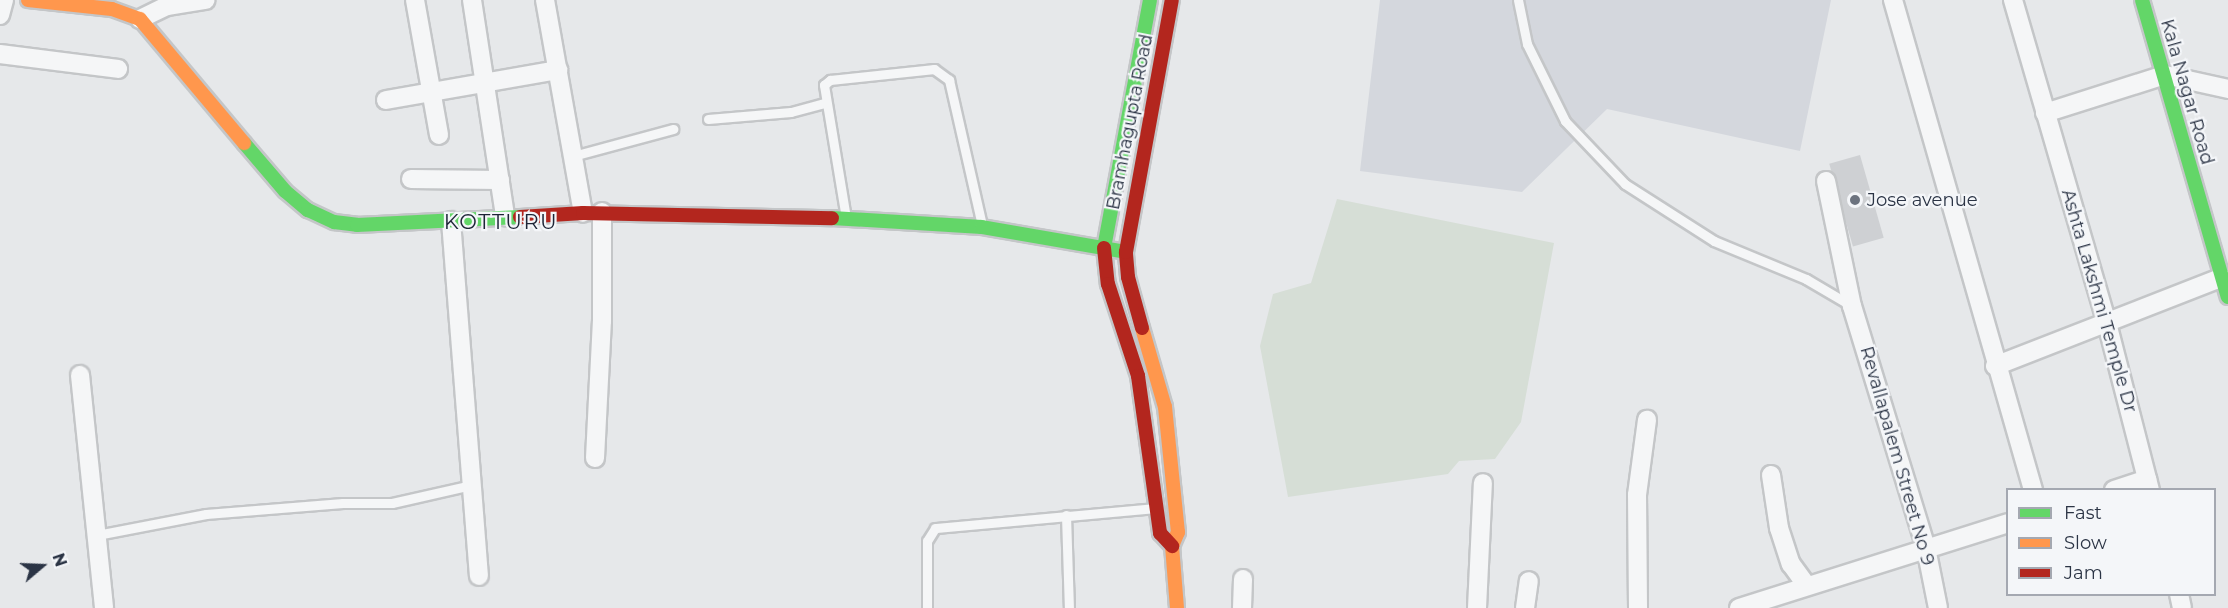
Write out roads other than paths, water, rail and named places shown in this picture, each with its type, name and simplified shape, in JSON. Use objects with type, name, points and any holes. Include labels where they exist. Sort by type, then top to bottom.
[{"type":"street","points":[[0,15],[4,0]]},
{"type":"street","points":[[28,0],[133,10],[167,3],[206,0]]},
{"type":"street","points":[[415,0],[439,135]]},
{"type":"street","points":[[472,0],[505,216]]},
{"type":"street","points":[[545,0],[583,213]]},
{"type":"street","name":"Bramhagupta Road","points":[[1150,0],[1104,249],[1108,284],[1138,376],[1160,533],[1172,546],[1178,531],[1165,407],[1128,277],[1125,252],[1172,0]]},
{"type":"street","points":[[1893,0],[1995,366],[2033,488]]},
{"type":"street","name":"Ashta Lakshmi Temple Dr","points":[[2013,0],[2107,323],[2149,484]]},
{"type":"street","name":"Kala Nagar Road","points":[[2142,0],[2164,75],[2219,236],[2221,279],[2228,297]]},
{"type":"street","points":[[133,10],[285,191],[308,210],[334,222],[357,225],[505,216],[694,212],[982,227],[1125,252]]},
{"type":"street","points":[[0,54],[118,69]]},
{"type":"street","points":[[386,100],[486,85],[558,70]]},
{"type":"street","points":[[2045,113],[2164,75],[2228,89]]},
{"type":"street","points":[[411,179],[500,180]]},
{"type":"street","points":[[1826,181],[1852,306]]},
{"type":"street","points":[[595,459],[602,321],[602,213]]},
{"type":"street","points":[[451,221],[479,576]]},
{"type":"street","points":[[1995,366],[2221,279]]},
{"type":"street","name":"Revallapalem Street No 9","points":[[1852,306],[1926,548],[1938,608]]},
{"type":"street","points":[[80,375],[104,608]]},
{"type":"street","points":[[1638,608],[1636,495],[1647,420]]},
{"type":"street","points":[[1771,475],[1788,555],[1807,586]]},
{"type":"street","points":[[1477,608],[1483,483]]},
{"type":"street","points":[[2121,488],[2149,484]]},
{"type":"street","points":[[1739,608],[2006,523]]},
{"type":"street","points":[[1172,546],[1177,608]]},
{"type":"street","points":[[1242,608],[1244,579]]},
{"type":"street","points":[[1525,608],[1529,581]]},
{"type":"lane","points":[[1518,0],[1527,44],[1564,121],[1625,184],[1714,241],[1806,279],[1852,306]]},
{"type":"lane","points":[[846,220],[825,103],[824,85],[830,80],[934,69],[943,73],[949,80],[982,227]]},
{"type":"lane","points":[[708,119],[791,112],[825,103]]},
{"type":"lane","points":[[573,156],[673,129]]},
{"type":"lane","points":[[97,535],[206,514],[343,503],[392,503],[472,485]]},
{"type":"lane","points":[[927,608],[927,541],[935,528],[1157,508]]},
{"type":"lane","points":[[1066,515],[1069,608]]},
{"type":"place","name":"Jose avenue","points":[[1855,200]]},
{"type":"district","name":"KOTTURU","points":[[501,222]]}]
